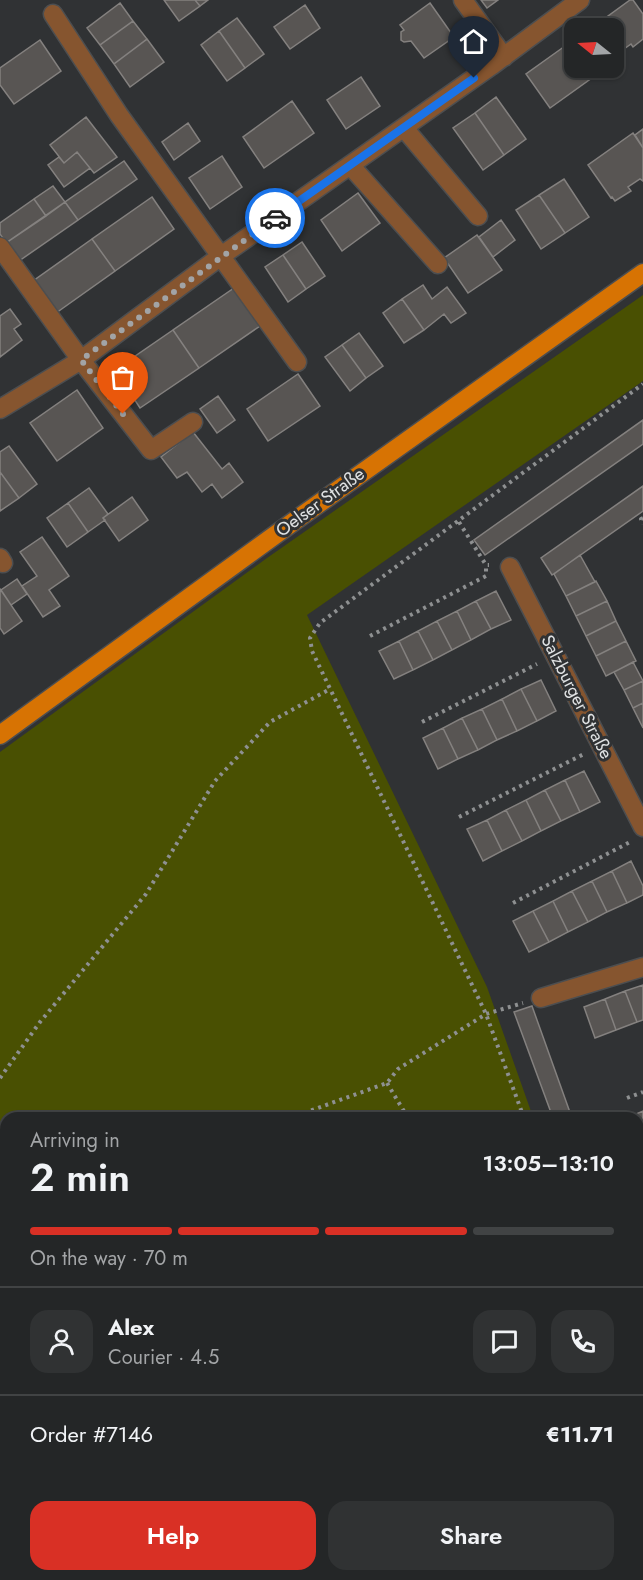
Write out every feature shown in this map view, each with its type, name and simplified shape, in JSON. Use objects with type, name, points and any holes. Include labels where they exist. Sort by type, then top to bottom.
[{"type":"main road","name":"Oelser Straße","points":[[0,735],[275,535],[643,273]]},
{"type":"street","points":[[464,0],[504,57]]},
{"type":"street","points":[[0,409],[81,360],[221,256],[504,57],[580,0]]},
{"type":"street","points":[[53,14],[119,115],[297,362]]},
{"type":"street","points":[[404,128],[478,216]]},
{"type":"street","points":[[350,165],[438,264]]},
{"type":"street","points":[[0,247],[81,360],[151,450],[193,422]]},
{"type":"street","name":"Salzburger Straße","points":[[510,567],[601,745],[638,834]]},
{"type":"street","points":[[541,998],[643,967]]},
{"type":"path","points":[[522,1112],[486,1014],[312,651],[310,638],[320,623],[643,384]]},
{"type":"path","points":[[643,518],[641,519],[643,524]]},
{"type":"path","points":[[370,636],[486,576],[486,565],[459,522]]},
{"type":"path","points":[[486,565],[510,567]]},
{"type":"path","points":[[422,722],[555,654]]},
{"type":"path","points":[[0,1078],[40,1022],[147,894],[215,781],[270,722],[330,689]]},
{"type":"path","points":[[459,817],[601,745]]},
{"type":"path","points":[[513,903],[638,834]]},
{"type":"path","points":[[307,1112],[387,1083],[398,1069],[486,1014],[541,998]]},
{"type":"path","points":[[387,1083],[404,1112]]},
{"type":"path","points":[[627,1098],[643,1092]]},
{"type":"green space","points":[[643,295],[643,381],[307,615],[487,987],[531,1112],[0,1112],[0,752],[267,558]]},
{"type":"building","points":[[164,0],[195,0],[200,6],[179,21]]},
{"type":"building","points":[[195,0],[208,0],[200,6]]},
{"type":"building","points":[[481,0],[498,0],[487,8]]},
{"type":"building","points":[[633,0],[643,14],[643,39],[633,47],[631,44],[624,49],[624,18],[605,18]]},
{"type":"building","points":[[120,3],[133,21],[100,45],[87,28]]},
{"type":"building","points":[[430,3],[454,37],[424,58],[411,41],[401,40],[401,32],[404,30],[400,25]]},
{"type":"building","points":[[305,5],[320,28],[290,49],[274,27]]},
{"type":"building","points":[[237,18],[264,54],[245,68],[219,31]]},
{"type":"building","points":[[133,21],[147,39],[114,64],[100,45]]},
{"type":"building","points":[[219,31],[245,68],[227,81],[201,45]]},
{"type":"building","points":[[147,39],[164,62],[130,87],[114,64]]},
{"type":"building","points":[[40,40],[61,71],[14,104],[0,85],[0,68]]},
{"type":"building","points":[[564,47],[564,78],[592,78],[550,108],[526,74]]},
{"type":"building","points":[[361,77],[380,106],[346,129],[327,100]]},
{"type":"building","points":[[496,97],[526,139],[504,155],[475,113]]},
{"type":"building","points":[[292,101],[314,133],[264,168],[243,137]]},
{"type":"building","points":[[475,113],[504,155],[483,170],[453,128]]},
{"type":"building","points":[[86,117],[117,157],[94,173],[77,152],[64,163],[50,145]]},
{"type":"building","points":[[188,123],[200,141],[174,160],[162,142]]},
{"type":"building","points":[[643,129],[643,148],[635,135]]},
{"type":"building","points":[[633,133],[643,148],[643,181],[640,179],[628,187],[631,191],[615,201],[588,165]]},
{"type":"building","points":[[77,152],[90,168],[64,187],[48,165],[59,157],[64,163]]},
{"type":"building","points":[[222,156],[242,187],[210,209],[189,178]]},
{"type":"building","points":[[124,161],[137,179],[78,220],[65,202]]},
{"type":"building","points":[[564,179],[589,217],[565,233],[539,195]]},
{"type":"building","points":[[53,186],[65,202],[46,216],[34,199]]},
{"type":"building","points":[[358,193],[380,223],[342,251],[321,220]]},
{"type":"building","points":[[539,195],[565,233],[541,249],[516,210]]},
{"type":"building","points":[[152,197],[174,229],[115,271],[92,239]]},
{"type":"building","points":[[34,199],[46,216],[6,243],[0,234],[0,223]]},
{"type":"building","points":[[65,202],[78,220],[19,261],[6,243]]},
{"type":"building","points":[[501,220],[515,240],[493,257],[479,237]]},
{"type":"building","points":[[477,235],[502,270],[468,293],[444,258]]},
{"type":"building","points":[[92,239],[115,271],[56,313],[33,281]]},
{"type":"building","points":[[302,242],[325,276],[306,289],[283,255]]},
{"type":"building","points":[[283,255],[306,289],[288,302],[265,267]]},
{"type":"building","points":[[423,285],[432,299],[447,287],[466,313],[451,323],[444,314],[424,330],[402,299]]},
{"type":"building","points":[[234,288],[260,326],[199,368],[173,330]]},
{"type":"building","points":[[402,299],[424,330],[404,343],[383,313]]},
{"type":"building","points":[[10,309],[21,324],[14,329],[22,340],[0,357],[0,316]]},
{"type":"building","points":[[173,330],[199,368],[140,408],[115,370]]},
{"type":"building","points":[[359,333],[383,366],[366,378],[342,345]]},
{"type":"building","points":[[342,345],[366,378],[350,391],[325,357]]},
{"type":"building","points":[[298,374],[320,406],[268,441],[247,409]]},
{"type":"building","points":[[77,390],[103,428],[57,461],[30,423]]},
{"type":"building","points":[[218,396],[235,420],[217,433],[200,409]]},
{"type":"building","points":[[643,420],[643,444],[485,555],[474,540]]},
{"type":"building","points":[[193,432],[222,469],[229,463],[243,482],[222,498],[212,484],[202,492],[187,472],[177,478],[161,457]]},
{"type":"building","points":[[9,446],[37,484],[19,498],[0,472],[0,452]]},
{"type":"building","points":[[0,472],[19,498],[0,511]]},
{"type":"building","points":[[643,486],[643,511],[552,575],[541,558]]},
{"type":"building","points":[[89,488],[108,514],[103,518],[105,520],[88,532],[68,503]]},
{"type":"building","points":[[132,497],[148,520],[119,541],[103,518]]},
{"type":"building","points":[[68,503],[88,532],[67,547],[47,518]]},
{"type":"building","points":[[42,537],[69,576],[49,590],[60,606],[43,617],[22,586],[37,576],[20,552]]},
{"type":"building","points":[[580,555],[595,582],[566,596],[554,574]]},
{"type":"building","points":[[17,579],[27,594],[11,605],[1,590]]},
{"type":"building","points":[[596,581],[607,601],[576,616],[566,596]]},
{"type":"building","points":[[0,589],[22,621],[4,634],[0,628]]},
{"type":"building","points":[[496,591],[511,620],[491,629],[476,601]]},
{"type":"building","points":[[476,601],[491,629],[471,640],[457,611]]},
{"type":"building","points":[[607,601],[616,621],[586,636],[576,616]]},
{"type":"building","points":[[457,611],[471,640],[452,650],[437,621]]},
{"type":"building","points":[[437,621],[452,650],[433,660],[418,631]]},
{"type":"building","points":[[616,621],[626,641],[596,656],[586,636]]},
{"type":"building","points":[[418,631],[433,660],[413,670],[399,641]]},
{"type":"building","points":[[399,641],[413,670],[394,679],[379,651]]},
{"type":"building","points":[[626,641],[636,661],[606,676],[596,656]]},
{"type":"building","points":[[633,662],[643,681],[624,690],[614,672]]},
{"type":"building","points":[[541,680],[556,711],[537,721],[521,689]]},
{"type":"building","points":[[643,681],[643,703],[633,708],[624,690]]},
{"type":"building","points":[[521,689],[537,721],[517,731],[502,699]]},
{"type":"building","points":[[502,699],[517,731],[497,740],[482,709]]},
{"type":"building","points":[[643,703],[643,728],[633,708]]},
{"type":"building","points":[[482,709],[497,740],[478,750],[462,718]]},
{"type":"building","points":[[462,718],[478,750],[458,759],[443,728]]},
{"type":"building","points":[[443,728],[458,759],[438,769],[423,738]]},
{"type":"building","points":[[584,771],[600,802],[580,812],[565,780]]},
{"type":"building","points":[[565,780],[580,812],[561,821],[545,790]]},
{"type":"building","points":[[545,790],[561,821],[541,831],[526,800]]},
{"type":"building","points":[[526,800],[541,831],[522,841],[506,810]]},
{"type":"building","points":[[506,810],[522,841],[502,851],[487,820]]},
{"type":"building","points":[[487,820],[502,851],[483,861],[467,829]]},
{"type":"building","points":[[631,861],[643,886],[643,895],[627,903],[612,871]]},
{"type":"building","points":[[612,871],[627,903],[607,912],[592,881]]},
{"type":"building","points":[[592,881],[607,912],[588,922],[572,891]]},
{"type":"building","points":[[572,891],[588,922],[568,932],[553,901]]},
{"type":"building","points":[[553,901],[568,932],[549,942],[533,911]]},
{"type":"building","points":[[533,911],[549,942],[529,952],[513,921]]},
{"type":"building","points":[[643,985],[643,1020],[637,1022],[625,991]]},
{"type":"building","points":[[625,991],[637,1022],[616,1030],[605,999]]},
{"type":"building","points":[[605,999],[616,1030],[595,1038],[584,1007]]},
{"type":"building","points":[[532,1006],[570,1112],[551,1112],[514,1012]]},
{"type":"way so far","points":[[123,414],[81,360],[275,218]]},
{"type":"route","points":[[275,218],[474,78]]}]
